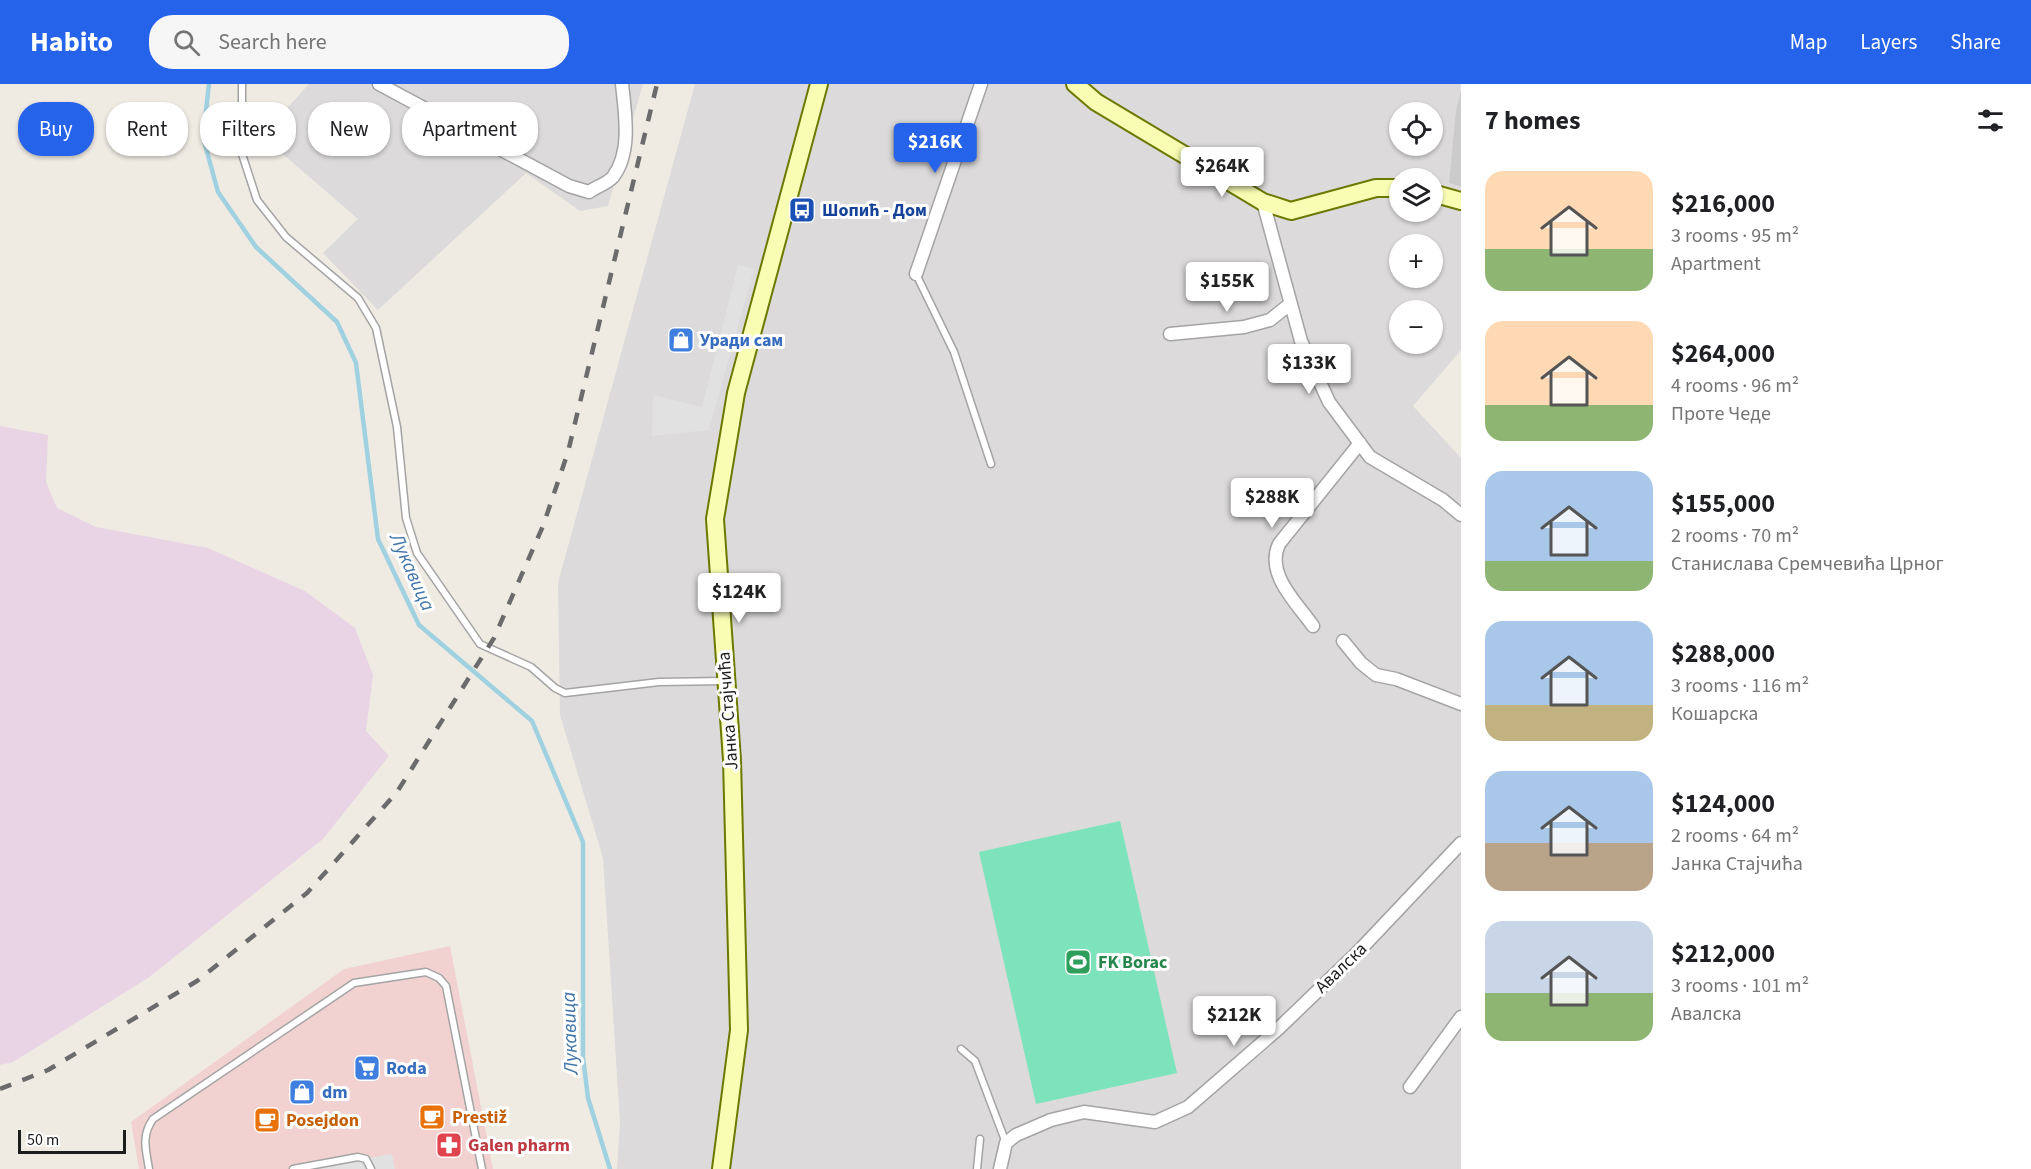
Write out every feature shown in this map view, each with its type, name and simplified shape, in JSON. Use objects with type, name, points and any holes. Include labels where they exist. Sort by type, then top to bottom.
[{"type":"street","points":[[379,84],[569,186],[589,192],[612,179],[620,164],[626,128],[622,84]]},
{"type":"street","name":"Јанка Стајчића","points":[[721,1169],[739,1030],[732,760],[715,519],[736,393],[819,84]]},
{"type":"street","points":[[916,274],[981,84]]},
{"type":"street","points":[[1075,84],[1096,102],[1263,202],[1291,211],[1339,200],[1376,188],[1389,188]]},
{"type":"street","points":[[1443,196],[1461,201]]},
{"type":"street","points":[[1263,202],[1301,341],[1329,402],[1370,458],[1443,500],[1461,515]]},
{"type":"street","points":[[1170,334],[1244,327],[1270,320],[1290,304]]},
{"type":"street","points":[[1313,626],[1279,578],[1274,556],[1279,544],[1360,443]]},
{"type":"street","points":[[1343,641],[1361,663],[1376,675],[1396,679],[1461,704]]},
{"type":"street","name":"Авалска","points":[[1006,1143],[1016,1135],[1051,1120],[1084,1112],[1155,1122],[1188,1107],[1278,1029],[1358,953],[1461,843]]},
{"type":"street","points":[[1410,1087],[1461,1017]]},
{"type":"street","points":[[1000,1169],[1006,1143]]},
{"type":"lane","points":[[242,84],[240,138],[250,186],[275,226],[358,298],[373,319],[379,337],[397,427],[408,530],[423,563],[474,639],[493,652],[531,667],[555,688],[565,693],[659,682],[726,681]]},
{"type":"lane","points":[[916,274],[954,352],[992,464]]},
{"type":"lane","points":[[149,1169],[144,1140],[146,1130],[153,1119],[354,983],[426,972],[439,978],[446,986],[482,1169]]},
{"type":"lane","points":[[962,1049],[975,1061],[1006,1143]]},
{"type":"lane","points":[[977,1169],[980,1139]]},
{"type":"lane","points":[[295,1169],[358,1157],[366,1159],[371,1169]]},
{"type":"lane","points":[[334,1161],[336,1169]]},
{"type":"shaded area","points":[[309,84],[643,84],[608,206],[580,211],[526,173],[378,310],[323,253],[358,219],[285,156],[296,156],[296,102],[293,102]]},
{"type":"shaded area","points":[[695,84],[1461,84],[1449,183],[1461,187],[1461,350],[1413,406],[1461,458],[1461,1169],[617,1169],[620,1122],[603,858],[560,715],[558,583]]},
{"type":"shaded area","points":[[1461,90],[1461,187],[1449,183],[1456,111]]},
{"type":"shaded area","points":[[738,265],[754,269],[709,430],[652,436],[653,395],[702,407]]},
{"type":"shaded area","points":[[0,426],[48,435],[46,482],[57,508],[96,527],[208,548],[305,591],[355,628],[373,675],[366,731],[389,756],[323,839],[148,978],[13,1062],[0,1065]]},
{"type":"shaded area","points":[[450,946],[493,1169],[139,1169],[131,1122],[344,969]]},
{"type":"shaded area","points":[[392,1154],[395,1169],[304,1169]]},
{"type":"green space","name":"FK Borac","points":[[1120,821],[1177,1073],[1036,1104],[979,852]]},
{"type":"waterway","name":"Лукавица","points":[[209,84],[203,137],[218,192],[256,247],[337,322],[356,363],[378,539],[419,625],[532,721],[583,842],[583,1057],[588,1098],[610,1169]]},
{"type":"railway","points":[[0,1089],[48,1070],[197,981],[307,893],[397,792],[494,638],[543,526],[568,452],[657,84]]},
{"type":"place","name":"Шопић - Дом","points":[[802,210]]},
{"type":"place","name":"Уради сам","points":[[681,340]]},
{"type":"place","name":"FK Borac","points":[[1078,962]]},
{"type":"place","name":"Roda","points":[[367,1068]]},
{"type":"place","name":"dm","points":[[302,1092]]},
{"type":"place","name":"Prestiž","points":[[432,1117]]},
{"type":"place","name":"Posejdon","points":[[267,1120]]},
{"type":"place","name":"Galen pharm","points":[[449,1145]]}]
